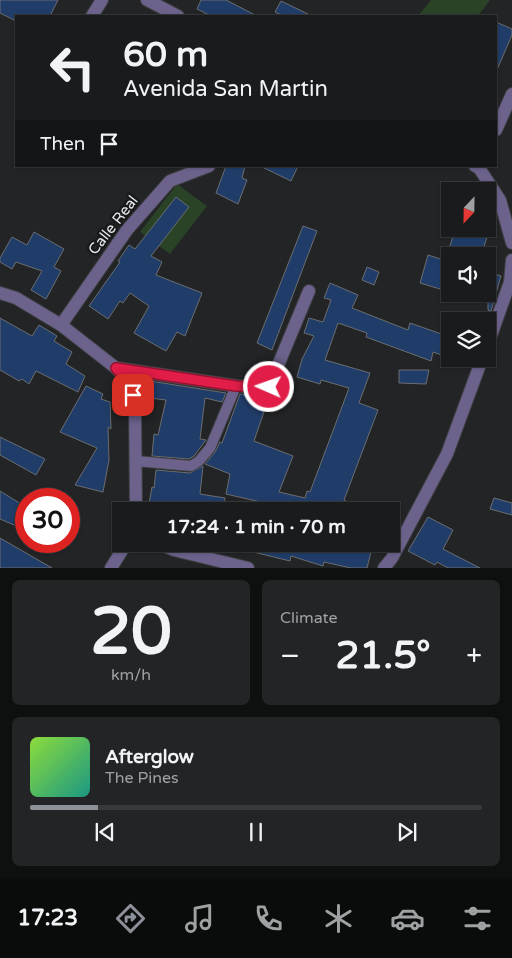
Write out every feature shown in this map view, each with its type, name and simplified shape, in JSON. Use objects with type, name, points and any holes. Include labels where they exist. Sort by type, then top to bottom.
[{"type":"street","points":[[93,15],[102,0]]},
{"type":"street","points":[[147,0],[176,15]]},
{"type":"street","points":[[497,128],[512,94]]},
{"type":"street","name":"Calle Real","points":[[61,325],[127,230],[170,181],[206,167]]},
{"type":"street","points":[[478,167],[500,200],[512,243]]},
{"type":"street","points":[[496,321],[510,282],[512,260]]},
{"type":"street","points":[[116,368],[236,386],[269,387],[309,291]]},
{"type":"street","points":[[0,292],[16,298],[61,325],[116,368],[130,384],[135,406],[136,502]]},
{"type":"street","points":[[384,568],[392,558],[447,454],[479,367]]},
{"type":"street","points":[[111,568],[121,552]]},
{"type":"street","points":[[182,552],[248,568]]},
{"type":"lane","points":[[136,461],[191,466],[199,461],[210,448],[236,386]]},
{"type":"green space","points":[[431,0],[490,0],[479,15],[419,15]]},
{"type":"green space","points":[[177,184],[207,206],[170,254],[140,232]]},
{"type":"building","points":[[0,0],[58,0],[50,15],[15,15],[15,20],[0,13]]},
{"type":"building","points":[[201,0],[226,0],[255,15],[209,15],[197,9]]},
{"type":"building","points":[[281,1],[310,15],[281,15],[275,12]]},
{"type":"building","points":[[497,22],[512,29],[512,35],[497,70]]},
{"type":"building","points":[[226,167],[245,167],[242,178],[247,180],[238,204],[216,193]]},
{"type":"building","points":[[262,167],[298,167],[291,181]]},
{"type":"building","points":[[176,197],[189,207],[151,256],[162,262],[156,275],[202,293],[185,336],[177,332],[166,351],[134,333],[149,306],[130,293],[123,303],[120,301],[108,319],[89,306],[120,262],[118,261],[129,245],[135,249]]},
{"type":"building","points":[[303,226],[317,231],[272,350],[257,343]]},
{"type":"building","points":[[34,232],[64,249],[54,267],[61,271],[46,299],[31,290],[42,271],[16,262],[12,269],[0,262],[0,258],[12,237],[27,245]]},
{"type":"building","points":[[452,238],[487,238],[484,247],[450,247]]},
{"type":"building","points":[[428,255],[441,259],[441,289],[420,283]]},
{"type":"building","points":[[367,267],[379,272],[374,285],[362,280]]},
{"type":"building","points":[[496,274],[501,276],[496,294]]},
{"type":"building","points":[[330,283],[358,295],[352,308],[408,330],[410,323],[441,334],[441,355],[433,352],[431,361],[366,337],[367,333],[338,323],[325,360],[370,373],[359,403],[378,410],[344,500],[346,502],[260,502],[226,494],[230,474],[205,464],[215,452],[220,442],[222,443],[240,394],[268,400],[254,441],[293,456],[279,492],[305,498],[307,491],[310,492],[349,388],[321,380],[320,384],[297,377],[302,359],[314,336],[304,333],[309,318],[323,322],[331,300],[324,298]]},
{"type":"building","points":[[488,302],[494,302],[491,311],[488,310]]},
{"type":"building","points":[[0,318],[32,336],[39,325],[57,336],[54,341],[72,352],[66,364],[85,376],[78,392],[36,371],[29,384],[22,379],[19,381],[0,370]]},
{"type":"building","points":[[399,370],[429,370],[426,384],[399,383]]},
{"type":"building","points":[[150,381],[226,393],[222,402],[205,398],[200,439],[206,440],[194,456],[189,459],[152,456],[154,434],[158,435],[166,400],[149,398]]},
{"type":"building","points":[[86,386],[103,394],[101,399],[110,402],[111,429],[108,427],[109,460],[103,492],[75,485],[97,448],[60,432]]},
{"type":"building","points":[[0,437],[45,459],[36,475],[0,455]]},
{"type":"building","points":[[203,466],[200,494],[225,498],[224,502],[149,502],[152,487],[154,488],[156,470],[190,473]]},
{"type":"building","points":[[0,491],[15,500],[15,525],[0,519]]},
{"type":"building","points":[[494,498],[512,503],[512,515],[490,509]]},
{"type":"building","points":[[428,517],[453,530],[443,549],[480,568],[448,568],[437,562],[435,565],[408,551]]},
{"type":"building","points":[[0,538],[15,547],[15,553],[26,553],[52,568],[0,568]]},
{"type":"building","points":[[253,552],[371,552],[367,568],[351,568],[324,562],[323,566],[291,556],[290,561]]},
{"type":"route","points":[[133,395],[130,384],[116,368],[236,386],[269,387]]}]
